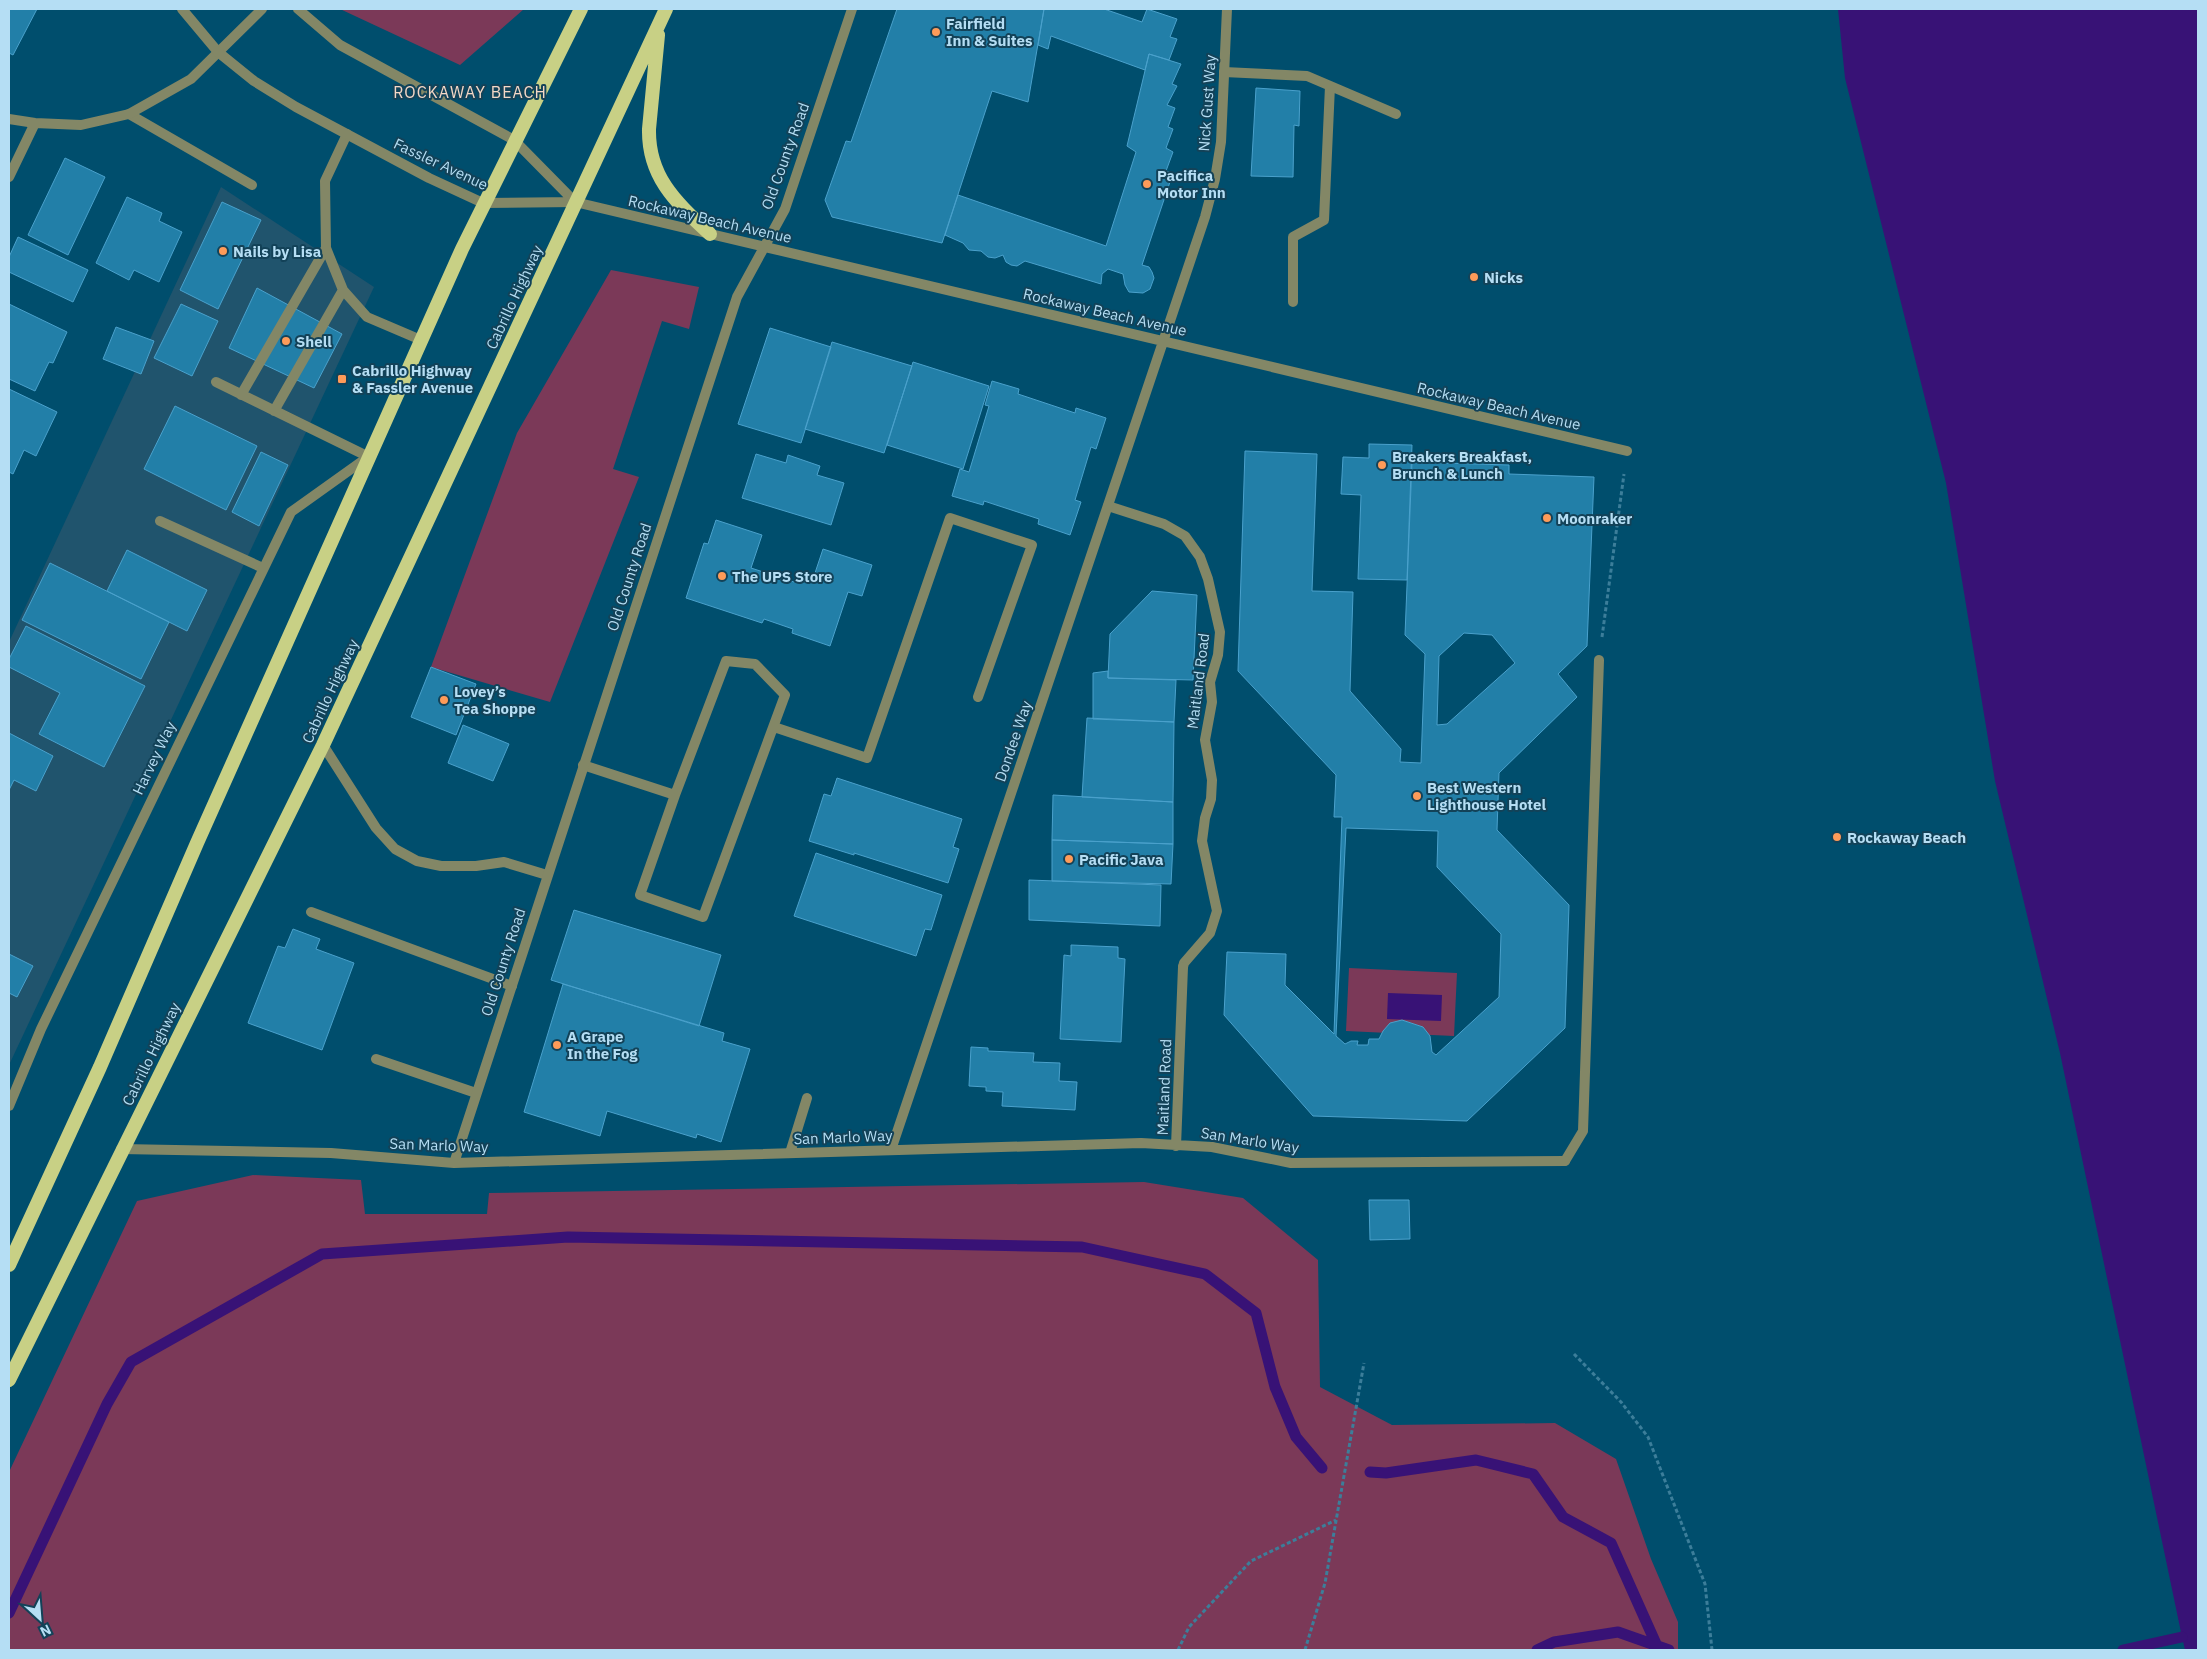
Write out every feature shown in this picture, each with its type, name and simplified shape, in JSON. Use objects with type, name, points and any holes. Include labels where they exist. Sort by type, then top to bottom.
[{"type":"highway","points":[[9,1265],[100,1067],[197,843],[483,203],[581,9]]},
{"type":"highway","name":"Cabrillo Highway","points":[[9,1380],[121,1149],[323,745],[666,9]]},
{"type":"highway","points":[[660,22],[650,107],[649,144],[652,160],[657,174],[676,201],[710,234]]},
{"type":"street","name":"Fassler Avenue","points":[[182,9],[218,52],[254,81],[288,102],[429,178],[483,203],[575,202]]},
{"type":"street","points":[[9,118],[35,123],[81,125],[129,114],[191,80],[262,9]]},
{"type":"street","points":[[298,9],[340,45],[514,140],[575,202]]},
{"type":"street","name":"Old County Road","points":[[454,1163],[737,298],[784,208],[852,9]]},
{"type":"street","name":"Nick Gust Way","points":[[1163,342],[1205,217],[1215,179],[1221,142],[1227,9]]},
{"type":"street","points":[[1224,72],[1307,76],[1396,114]]},
{"type":"street","points":[[1293,302],[1293,237],[1324,220],[1330,86]]},
{"type":"street","points":[[129,114],[252,185]]},
{"type":"street","points":[[9,177],[35,123]]},
{"type":"street","points":[[347,134],[325,181],[326,248],[343,290],[367,317],[421,340]]},
{"type":"street","name":"Rockaway Beach Avenue","points":[[575,202],[1627,452]]},
{"type":"street","points":[[241,394],[326,248]]},
{"type":"street","points":[[274,411],[343,290]]},
{"type":"street","name":"Dondee Way","points":[[891,1150],[1163,342]]},
{"type":"street","points":[[216,382],[369,457]]},
{"type":"street","name":"Harvey Way","points":[[9,1106],[41,1029],[291,512],[369,457]]},
{"type":"street","name":"Maitland Road","points":[[1108,506],[1164,524],[1185,536],[1200,557],[1208,579],[1220,632],[1218,655],[1210,682],[1212,702],[1205,740],[1212,780],[1211,799],[1205,818],[1202,841],[1217,911],[1210,933],[1184,963],[1183,968],[1176,1146]]},
{"type":"street","points":[[774,727],[866,758],[950,518],[1032,545],[978,697]]},
{"type":"street","points":[[160,521],[263,568]]},
{"type":"street","points":[[726,660],[755,664],[785,695],[703,917],[640,895],[675,795],[726,660]]},
{"type":"street","name":"San Marlo Way","points":[[121,1149],[331,1154],[454,1163],[1141,1144],[1212,1147],[1291,1163],[1565,1161],[1582,1131],[1599,660]]},
{"type":"street","points":[[323,745],[376,828],[395,849],[417,861],[441,866],[476,866],[504,862],[547,875]]},
{"type":"street","points":[[583,765],[675,795]]},
{"type":"street","points":[[310,912],[512,986]]},
{"type":"street","points":[[376,1059],[476,1093]]},
{"type":"street","points":[[790,1153],[807,1098]]},
{"type":"path","points":[[1599,660],[1627,452]]},
{"type":"path","points":[[1574,1354],[1621,1402],[1648,1437],[1705,1584],[1712,1650]]},
{"type":"path","points":[[1305,1650],[1325,1583],[1364,1363]]},
{"type":"path","points":[[1178,1650],[1189,1627],[1251,1561],[1336,1520]]},
{"type":"shaded area","points":[[340,9],[524,9],[460,65]]},
{"type":"shaded area","points":[[1838,9],[2198,9],[2198,1650],[2185,1650],[2182,1637],[2060,1053],[1995,781],[1946,483],[1845,78]]},
{"type":"shaded area","points":[[221,187],[374,287],[9,1065],[9,642]]},
{"type":"shaded area","points":[[611,270],[699,287],[689,329],[662,321],[613,469],[639,477],[550,702],[431,667],[517,433]]},
{"type":"shaded area","points":[[1349,968],[1457,973],[1454,1036],[1346,1031]]},
{"type":"shaded area","points":[[1388,993],[1442,995],[1441,1021],[1387,1019]]},
{"type":"shaded area","points":[[253,1175],[361,1180],[365,1214],[487,1214],[489,1193],[1144,1182],[1243,1198],[1318,1260],[1320,1387],[1392,1425],[1555,1423],[1616,1459],[1651,1559],[1678,1622],[1678,1650],[9,1650],[9,1472],[137,1201]]},
{"type":"building","points":[[9,9],[37,9],[13,55],[9,53]]},
{"type":"building","points":[[897,9],[1044,9],[1028,102],[992,91],[942,243],[832,217],[825,200],[846,141],[851,142]]},
{"type":"building","points":[[1044,9],[1104,9],[1142,22],[1147,9],[1177,19],[1170,37],[1177,39],[1169,60],[1149,54],[1145,70],[1051,36],[1048,49],[1038,45]]},
{"type":"building","name":"Pacifica Motor Inn","points":[[1149,54],[1181,64],[1172,84],[1177,86],[1167,105],[1175,108],[1168,127],[1173,129],[1166,148],[1173,152],[1166,171],[1173,173],[1142,265],[1149,267],[1154,278],[1150,289],[1143,293],[1129,292],[1125,285],[1123,274],[1108,269],[1102,274],[1101,284],[1025,261],[1017,266],[1011,265],[1006,262],[1003,255],[995,258],[988,257],[981,251],[969,250],[963,243],[945,235],[958,195],[1106,246],[1136,152],[1127,146]]},
{"type":"building","points":[[1256,88],[1300,91],[1299,126],[1294,125],[1293,177],[1251,176]]},
{"type":"building","points":[[65,158],[105,177],[68,255],[28,235]]},
{"type":"building","points":[[127,197],[162,213],[159,221],[182,232],[159,282],[134,270],[129,280],[96,263]]},
{"type":"building","points":[[222,202],[261,220],[218,309],[180,290]]},
{"type":"building","points":[[18,237],[88,270],[73,302],[9,272],[9,257]]},
{"type":"building","name":"Shell","points":[[257,288],[342,334],[314,388],[229,348]]},
{"type":"building","points":[[9,304],[67,332],[53,363],[49,362],[35,391],[9,379]]},
{"type":"building","points":[[181,304],[218,321],[192,376],[154,358]]},
{"type":"building","points":[[116,327],[154,341],[141,374],[103,359]]},
{"type":"building","points":[[770,328],[831,347],[801,443],[738,424]]},
{"type":"building","points":[[832,342],[912,366],[884,453],[805,429]]},
{"type":"building","points":[[913,362],[989,386],[963,469],[887,445]]},
{"type":"building","points":[[992,381],[1019,389],[1018,394],[1075,413],[1076,408],[1106,418],[1096,449],[1091,447],[1075,500],[1081,502],[1070,535],[1038,524],[1039,519],[984,501],[983,505],[952,496],[960,469],[969,472],[989,406],[985,405]]},
{"type":"building","points":[[9,389],[57,412],[36,456],[24,450],[13,474],[9,472]]},
{"type":"building","points":[[175,406],[257,446],[226,510],[144,469]]},
{"type":"building","points":[[1369,444],[1412,445],[1407,580],[1358,579],[1361,495],[1341,494],[1343,457],[1369,458]]},
{"type":"building","name":"Best Western Lighthouse Hotel","points":[[1245,451],[1317,454],[1312,591],[1353,592],[1350,691],[1401,749],[1400,762],[1421,763],[1425,654],[1405,635],[1412,462],[1509,465],[1509,474],[1594,477],[1587,646],[1558,674],[1577,697],[1499,773],[1497,830],[1569,905],[1565,1028],[1467,1121],[1313,1116],[1224,1015],[1227,952],[1286,954],[1285,985],[1334,1034],[1342,817],[1334,817],[1336,775],[1238,671]],"holes":[[[1464,633],[1492,635],[1515,663],[1447,724],[1437,725],[1439,656]],[[1346,828],[1438,831],[1437,867],[1501,934],[1499,997],[1436,1055],[1432,1052],[1430,1036],[1423,1027],[1402,1020],[1390,1023],[1379,1039],[1369,1039],[1368,1045],[1357,1045],[1358,1041],[1351,1041],[1345,1044],[1336,1036]]]},
{"type":"building","points":[[261,452],[288,465],[259,526],[232,512]]},
{"type":"building","points":[[756,454],[786,463],[788,455],[820,466],[817,475],[844,483],[831,525],[742,498]]},
{"type":"building","points":[[716,520],[762,535],[751,568],[794,582],[798,571],[814,576],[823,549],[872,565],[862,596],[848,592],[830,646],[792,633],[793,629],[764,619],[762,623],[686,598],[704,543],[708,544]]},
{"type":"building","points":[[127,550],[207,590],[187,631],[107,591]]},
{"type":"building","points":[[50,563],[169,622],[141,679],[22,620]]},
{"type":"building","points":[[1152,591],[1197,595],[1193,680],[1108,678],[1110,634]]},
{"type":"building","points":[[26,626],[145,686],[104,767],[39,734],[60,693],[9,667],[9,659]]},
{"type":"building","name":"Lovey’s Tea Shoppe","points":[[431,667],[476,684],[456,735],[411,717]]},
{"type":"building","points":[[1108,671],[1108,678],[1176,680],[1174,722],[1093,719],[1093,673]]},
{"type":"building","points":[[1087,718],[1174,722],[1173,802],[1082,797]]},
{"type":"building","points":[[463,725],[509,744],[493,781],[448,763]]},
{"type":"building","points":[[9,733],[53,756],[36,791],[14,780],[9,790]]},
{"type":"building","points":[[837,778],[962,819],[953,847],[959,849],[948,883],[854,853],[854,855],[809,841],[824,794],[831,796]]},
{"type":"building","points":[[1053,795],[1173,802],[1173,844],[1052,840]]},
{"type":"building","points":[[1052,840],[1173,844],[1171,884],[1052,881]]},
{"type":"building","points":[[816,853],[942,895],[931,930],[925,929],[916,956],[794,916]]},
{"type":"building","points":[[1029,880],[1161,885],[1160,926],[1029,920]]},
{"type":"building","points":[[574,910],[721,955],[699,1026],[551,980]]},
{"type":"building","points":[[293,929],[320,939],[316,949],[354,963],[322,1050],[248,1023],[278,946],[285,948]]},
{"type":"building","points":[[1071,945],[1118,947],[1118,958],[1125,959],[1121,1042],[1060,1039],[1064,955],[1071,956]]},
{"type":"building","points":[[9,954],[33,966],[17,997],[9,993]]},
{"type":"building","points":[[563,984],[724,1033],[722,1041],[750,1049],[721,1142],[697,1134],[696,1138],[607,1111],[600,1136],[524,1112]]},
{"type":"building","points":[[971,1047],[988,1048],[988,1051],[1034,1053],[1033,1062],[1060,1063],[1059,1081],[1077,1082],[1075,1110],[1002,1106],[1003,1092],[986,1091],[986,1087],[969,1086]]},
{"type":"building","points":[[1369,1200],[1409,1200],[1410,1239],[1370,1240]]},
{"type":"waterway","points":[[9,1613],[107,1404],[131,1362],[322,1254],[568,1237],[1082,1247],[1205,1274],[1256,1313],[1275,1387],[1296,1437],[1322,1468]]},
{"type":"waterway","points":[[1370,1472],[1386,1473],[1476,1460],[1533,1474],[1563,1517],[1611,1543],[1657,1646]]},
{"type":"waterway","points":[[1537,1650],[1554,1642],[1618,1632],[1669,1650]]},
{"type":"waterway","points":[[2123,1650],[2182,1637]]},
{"type":"place","name":"Fairfield Inn & Suites","points":[[936,32]]},
{"type":"place","name":"Pacifica Motor Inn","points":[[1147,184]]},
{"type":"place","name":"Nails by Lisa","points":[[223,251]]},
{"type":"place","name":"Nicks","points":[[1474,277]]},
{"type":"place","name":"Shell","points":[[286,341]]},
{"type":"place","name":"Cabrillo Highway & Fassler Avenue","points":[[342,379]]},
{"type":"place","name":"Breakers Breakfast, Brunch & Lunch","points":[[1382,465]]},
{"type":"place","name":"Moonraker","points":[[1547,518]]},
{"type":"place","name":"The UPS Store","points":[[722,576]]},
{"type":"place","name":"Lovey’s Tea Shoppe","points":[[444,700]]},
{"type":"place","name":"Best Western Lighthouse Hotel","points":[[1417,796]]},
{"type":"place","name":"Rockaway Beach","points":[[1837,837]]},
{"type":"place","name":"Pacific Java","points":[[1069,859]]},
{"type":"place","name":"A Grape In the Fog","points":[[557,1045]]},
{"type":"district","name":"ROCKAWAY BEACH","points":[[470,92]]}]
